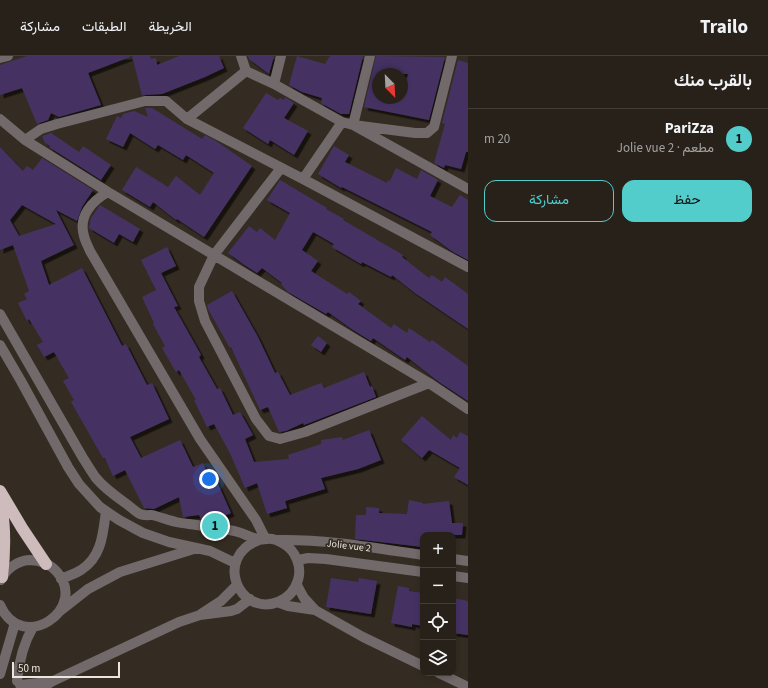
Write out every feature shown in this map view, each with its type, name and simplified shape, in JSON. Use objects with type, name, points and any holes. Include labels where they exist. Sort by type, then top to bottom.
[{"type":"highway","points":[[0,491],[46,564]]},
{"type":"highway","points":[[0,500],[5,544],[1,580]]},
{"type":"street","points":[[0,58],[8,56]]},
{"type":"street","points":[[241,56],[246,71],[274,84],[342,122],[415,133],[427,133],[434,127],[452,56]]},
{"type":"street","points":[[274,84],[281,56]]},
{"type":"street","points":[[354,125],[370,56]]},
{"type":"street","points":[[187,119],[246,71]]},
{"type":"street","points":[[26,140],[46,127],[145,101],[166,101],[187,119],[468,267]]},
{"type":"street","points":[[0,119],[26,140],[108,192],[429,383],[468,409]]},
{"type":"street","points":[[303,179],[342,122]]},
{"type":"street","points":[[354,125],[468,189]]},
{"type":"street","points":[[281,168],[214,255],[199,287],[199,301],[205,321],[256,419],[269,436],[280,440],[305,432],[429,383]]},
{"type":"street","points":[[108,192],[96,199],[91,205],[84,219],[84,235],[90,251],[200,439],[256,520],[267,539]]},
{"type":"street","points":[[0,314],[17,341],[83,458],[96,478],[112,493],[141,514],[152,515],[176,522],[238,532],[267,539],[285,544],[293,551],[300,568],[297,585],[285,598],[277,602],[263,604],[250,599],[240,590],[235,578],[235,563],[238,555],[244,548],[251,543],[267,539]]},
{"type":"street","points":[[0,344],[68,467],[79,484],[100,507],[119,520],[143,533],[170,542],[216,553],[235,563]]},
{"type":"street","points":[[61,579],[82,570],[94,558],[101,542],[106,511]]},
{"type":"street","name":"Jolie vue 2","points":[[267,539],[324,541],[420,554]]},
{"type":"street","points":[[0,605],[4,613],[15,623],[27,627],[33,627],[48,622],[88,589],[120,572],[197,548]]},
{"type":"street","name":"Jolie vue 2","points":[[298,560],[308,558],[326,559],[420,572]]},
{"type":"street","points":[[456,558],[468,560]]},
{"type":"street","points":[[1,580],[7,571],[21,562],[29,560],[46,564],[55,570],[61,579],[64,588],[63,604],[59,612]]},
{"type":"street","points":[[456,576],[468,578]]},
{"type":"street","points":[[200,615],[221,600],[237,585]]},
{"type":"street","points":[[297,585],[299,592],[315,610],[363,637],[420,665]]},
{"type":"street","points":[[41,688],[158,631],[200,615],[231,611],[250,599]]},
{"type":"street","points":[[277,602],[288,606],[315,610]]},
{"type":"street","points":[[0,674],[15,623]]},
{"type":"street","points":[[19,685],[22,653],[33,627]]},
{"type":"street","points":[[445,676],[468,687]]},
{"type":"street","points":[[0,678],[8,677],[19,685],[54,681]]},
{"type":"building","points":[[27,56],[130,57],[88,73],[101,105],[59,117],[51,113],[48,120],[37,124],[22,88],[0,95],[0,65]]},
{"type":"building","points":[[132,56],[150,56],[151,59],[156,58],[157,65],[179,56],[219,56],[224,68],[162,94],[142,95]]},
{"type":"building","points":[[248,56],[274,56],[269,74],[249,59]]},
{"type":"building","points":[[297,56],[325,64],[330,56],[363,56],[349,114],[341,114],[321,103],[322,98],[302,92],[289,85]]},
{"type":"building","points":[[376,56],[445,57],[429,120],[364,107],[372,73],[372,104],[408,104],[408,68],[373,68]]},
{"type":"building","points":[[458,60],[468,63],[468,152],[466,152],[461,169],[445,165],[444,168],[434,163],[445,124],[442,123]]},
{"type":"building","points":[[266,93],[278,100],[280,98],[284,100],[285,97],[294,103],[284,118],[308,131],[294,155],[270,140],[268,144],[243,128]]},
{"type":"building","points":[[145,108],[152,108],[202,139],[205,135],[252,166],[204,237],[177,219],[176,220],[153,202],[150,207],[122,190],[136,167],[168,187],[176,176],[200,195],[214,173],[186,155],[183,160],[158,145],[155,149],[130,133],[123,147],[106,139],[117,116],[121,118],[123,114],[134,111],[148,117]]},
{"type":"building","points":[[51,133],[79,152],[83,146],[111,165],[101,180],[49,147],[50,146],[45,143],[42,136]]},
{"type":"building","points":[[334,146],[349,155],[345,162],[387,183],[388,180],[390,181],[396,168],[417,179],[421,170],[438,180],[430,196],[452,207],[460,195],[468,200],[468,260],[453,252],[430,235],[432,232],[342,187],[341,188],[318,174]]},
{"type":"building","points":[[0,147],[23,171],[27,166],[33,170],[42,158],[93,190],[82,207],[77,221],[56,210],[74,245],[41,261],[49,285],[82,268],[122,346],[126,344],[147,385],[152,383],[169,419],[130,437],[141,458],[180,440],[193,467],[203,463],[209,480],[215,477],[231,513],[212,521],[201,519],[199,515],[183,517],[179,497],[154,509],[144,508],[125,470],[113,476],[105,458],[103,458],[71,402],[74,400],[63,381],[69,378],[54,352],[44,357],[37,345],[43,342],[29,319],[27,321],[18,303],[27,299],[24,294],[29,291],[13,245],[0,250]],"holes":[[[22,205],[56,224],[19,236],[10,220]]]},
{"type":"building","points":[[280,180],[327,208],[326,209],[344,219],[343,220],[403,255],[402,257],[429,278],[432,275],[442,282],[445,277],[468,294],[468,329],[415,293],[392,275],[391,277],[362,262],[361,264],[332,247],[334,244],[313,232],[302,250],[318,261],[311,271],[347,294],[349,292],[361,301],[358,304],[391,328],[394,324],[407,333],[409,328],[430,342],[432,340],[468,366],[468,401],[439,382],[407,357],[405,360],[373,338],[371,341],[328,312],[326,314],[288,292],[281,284],[282,283],[262,268],[257,273],[228,253],[249,226],[257,232],[260,228],[275,240],[290,213],[267,200]]},
{"type":"building","points":[[100,205],[140,229],[133,242],[119,234],[114,243],[89,228],[91,218]]},
{"type":"building","points":[[167,247],[176,266],[161,273],[178,306],[174,307],[201,355],[199,357],[217,389],[220,388],[233,415],[240,412],[253,435],[245,439],[254,462],[289,459],[288,455],[321,444],[321,440],[342,437],[343,440],[369,430],[381,460],[358,469],[321,478],[325,489],[285,501],[287,508],[267,514],[257,483],[245,488],[230,453],[214,424],[207,427],[194,400],[196,400],[179,370],[176,372],[162,348],[165,346],[153,324],[154,323],[142,297],[156,290],[141,260]]},
{"type":"building","points":[[232,291],[258,337],[275,373],[278,372],[290,395],[321,383],[324,388],[364,372],[376,397],[304,425],[303,423],[286,431],[279,432],[268,407],[260,410],[231,347],[230,348],[208,309],[207,305]]},
{"type":"building","points":[[318,336],[327,343],[321,352],[311,345]]},
{"type":"building","points":[[422,416],[451,440],[453,435],[457,438],[460,432],[468,436],[468,485],[454,477],[460,468],[429,450],[422,458],[401,440]]},
{"type":"building","points":[[409,500],[423,504],[449,501],[452,523],[463,523],[462,535],[456,535],[456,532],[420,532],[420,547],[355,539],[356,515],[366,515],[366,507],[379,508],[379,513],[407,514]]},
{"type":"building","points":[[331,578],[358,582],[359,578],[377,581],[371,614],[326,607]]},
{"type":"building","points":[[398,586],[409,588],[409,591],[420,593],[420,625],[412,624],[412,627],[391,623]]},
{"type":"building","points":[[456,599],[468,601],[468,635],[456,633]]},
{"type":"place","name":"PariZza","points":[[215,526]]}]
